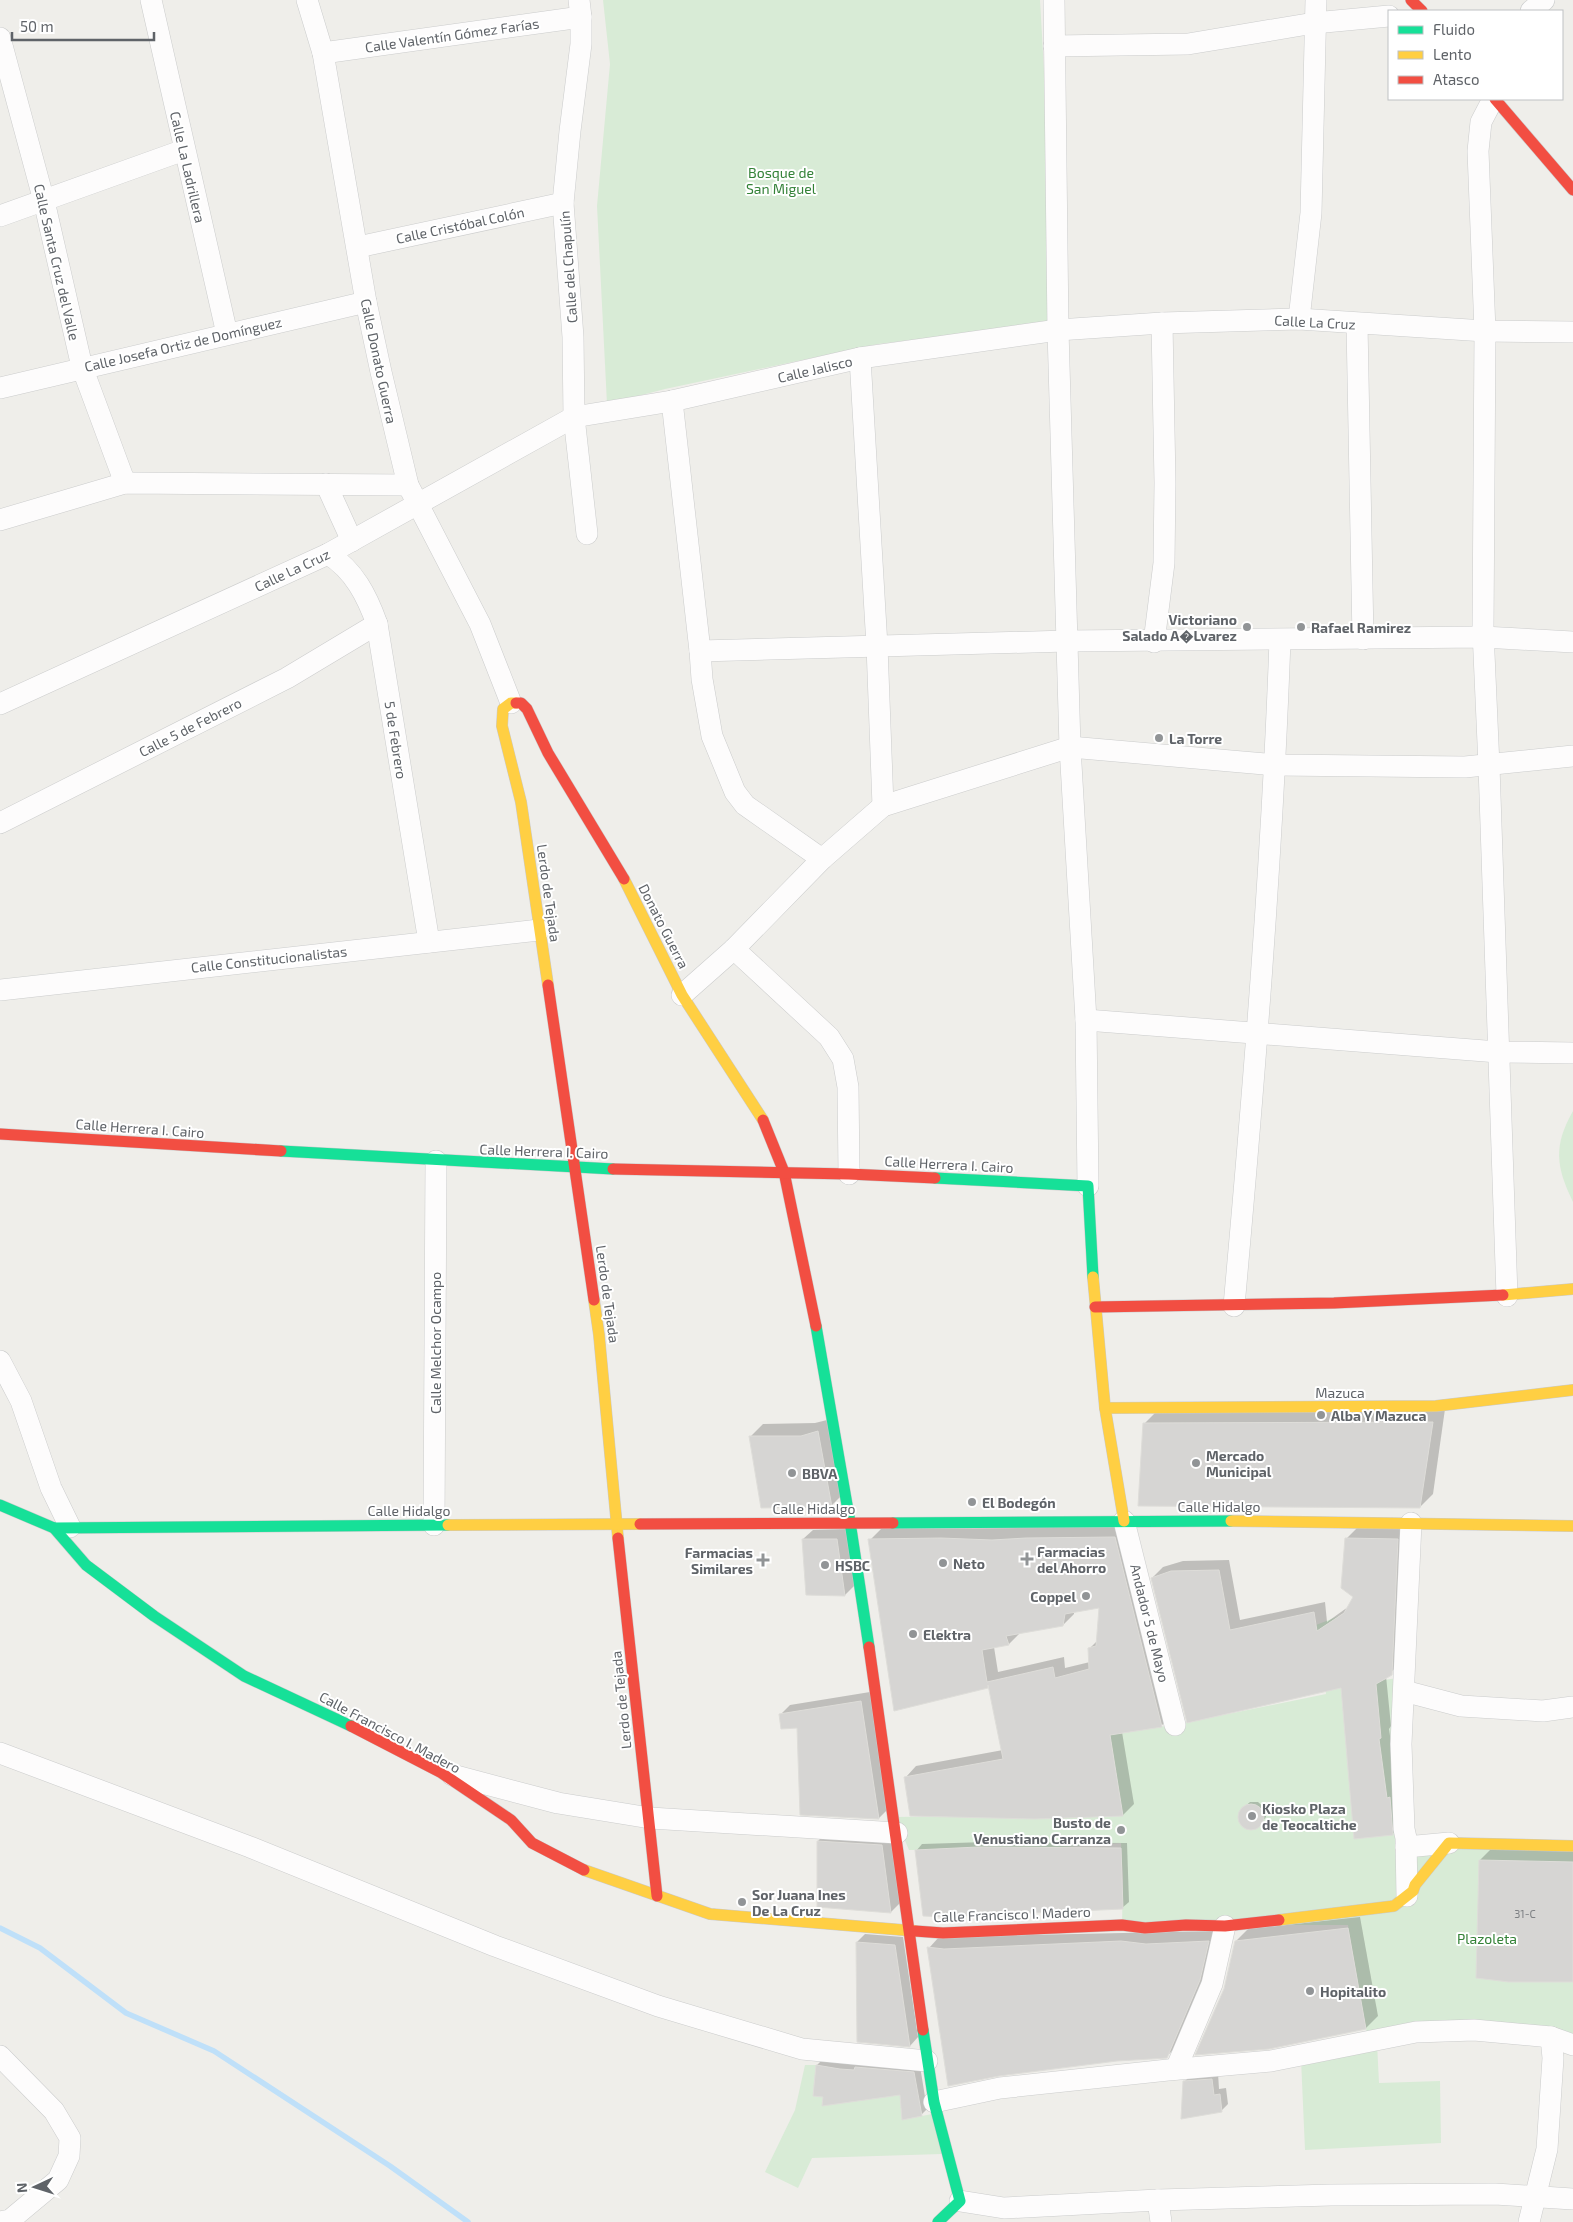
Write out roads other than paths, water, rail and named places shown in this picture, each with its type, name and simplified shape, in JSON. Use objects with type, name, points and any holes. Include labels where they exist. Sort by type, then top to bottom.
[{"type":"main road","points":[[1411,0],[1421,10]]},
{"type":"main road","points":[[1495,100],[1573,190]]},
{"type":"main road","name":"Lerdo de Tejada","points":[[511,703],[503,709],[502,726],[521,802],[599,1335],[616,1524],[650,1818],[657,1896]]},
{"type":"main road","name":"Donato Guerra","points":[[511,703],[521,703],[527,709],[548,753],[622,875],[682,995],[762,1114],[784,1172],[813,1310],[850,1522],[897,1833],[908,1931],[934,2102],[960,2201]]},
{"type":"main road","name":"Calle Herrera I. Cairo","points":[[0,1134],[436,1162],[575,1168],[849,1174],[1088,1186]]},
{"type":"main road","points":[[1088,1186],[1095,1307],[1106,1408],[1124,1521]]},
{"type":"main road","points":[[1095,1307],[1234,1306],[1507,1296],[1573,1289]]},
{"type":"main road","name":"Mazuca","points":[[1106,1408],[1436,1406],[1573,1390]]},
{"type":"main road","points":[[0,1505],[62,1528]]},
{"type":"main road","name":"Calle Hidalgo","points":[[62,1528],[1124,1521],[1573,1526]]},
{"type":"main road","name":"Calle Francisco I. Madero","points":[[62,1528],[86,1565],[154,1616],[244,1676],[358,1729],[440,1772],[511,1820],[532,1842],[587,1871],[710,1914],[942,1934],[1122,1925],[1145,1928],[1186,1925],[1225,1926],[1394,1906],[1413,1891],[1415,1885],[1449,1843]]},
{"type":"main road","points":[[1449,1843],[1573,1846]]},
{"type":"main road","points":[[938,2222],[960,2201]]},
{"type":"street","name":"Calle La Ladrillera","points":[[151,0],[227,334]]},
{"type":"street","name":"Calle Donato Guerra","points":[[307,0],[323,53],[366,302],[380,372],[408,484],[480,624],[511,703]]},
{"type":"street","points":[[1054,0],[1058,330],[1070,747],[1086,1020],[1088,1186]]},
{"type":"street","points":[[1298,319],[1311,212],[1316,0]]},
{"type":"street","points":[[1532,10],[1544,0]]},
{"type":"street","name":"Calle Valentín Gómez Farías","points":[[323,53],[580,9]]},
{"type":"street","name":"Calle del Chapulín","points":[[580,9],[581,44],[563,203],[573,336],[574,417],[588,534]]},
{"type":"street","points":[[1054,46],[1188,44],[1314,24],[1388,16]]},
{"type":"street","name":"Calle Santa Cruz del Valle","points":[[0,38],[44,201],[82,367],[125,483]]},
{"type":"street","points":[[1493,100],[1481,122],[1478,151],[1485,331],[1483,637],[1490,766],[1507,1296]]},
{"type":"street","points":[[0,216],[184,150]]},
{"type":"street","name":"Calle Cristóbal Colón","points":[[358,247],[563,203]]},
{"type":"street","name":"Calle Josefa Ortiz de Domínguez","points":[[0,388],[82,367],[366,302]]},
{"type":"street","name":"Calle La Cruz","points":[[1058,330],[1162,323],[1298,319],[1485,331],[1573,332]]},
{"type":"street","points":[[1154,642],[1164,562],[1165,483],[1162,323]]},
{"type":"street","points":[[1357,324],[1362,639]]},
{"type":"street","name":"Calle Jalisco","points":[[574,417],[672,401],[860,358],[1058,330]]},
{"type":"street","points":[[860,358],[877,646],[883,806]]},
{"type":"street","points":[[672,401],[702,679],[712,736],[735,792],[745,805],[822,859]]},
{"type":"street","name":"Calle La Cruz","points":[[0,704],[328,554],[574,417]]},
{"type":"street","points":[[0,520],[125,483],[408,484]]},
{"type":"street","points":[[326,484],[352,541]]},
{"type":"street","name":"5 de Febrero","points":[[328,554],[342,564],[358,584],[370,604],[377,624],[428,942]]},
{"type":"street","name":"Calle 5 de Febrero","points":[[0,823],[287,678],[377,624]]},
{"type":"street","points":[[700,651],[1067,641],[1154,642],[1483,637],[1573,642]]},
{"type":"street","points":[[1234,1306],[1258,1032],[1276,765],[1280,640]]},
{"type":"street","points":[[682,995],[734,949],[822,859],[883,806],[1070,747],[1276,765],[1490,766],[1573,756]]},
{"type":"street","name":"Calle Constitucionalistas","points":[[0,990],[539,930]]},
{"type":"street","points":[[734,949],[829,1037],[843,1059],[848,1086],[849,1174]]},
{"type":"street","points":[[1086,1020],[1498,1052],[1573,1053]]},
{"type":"street","name":"Calle Melchor Ocampo","points":[[434,1525],[436,1162]]},
{"type":"street","points":[[0,1361],[21,1400],[51,1488],[62,1528]]},
{"type":"street","name":"Andador 5 de Mayo","points":[[1124,1521],[1175,1725]]},
{"type":"street","points":[[1407,1896],[1401,1744],[1411,1523]]},
{"type":"street","points":[[1404,1691],[1461,1706],[1543,1711],[1573,1707]]},
{"type":"street","points":[[0,1753],[250,1848],[495,1946],[658,2006],[802,2049],[927,2061]]},
{"type":"street","points":[[440,1772],[558,1803],[650,1818],[897,1833]]},
{"type":"street","points":[[1406,1847],[1449,1843]]},
{"type":"street","points":[[1176,2069],[1212,1984],[1225,1926]]},
{"type":"street","points":[[934,2102],[1000,2088],[1176,2069],[1271,2062],[1416,2032],[1474,2030],[1551,2037],[1573,2044]]},
{"type":"street","points":[[1529,2222],[1547,2149],[1553,2058],[1551,2037]]},
{"type":"street","points":[[0,2056],[54,2111],[70,2138],[70,2156],[58,2180],[10,2220],[0,2222]]},
{"type":"street","points":[[960,2201],[1004,2208],[1158,2200],[1331,2195],[1495,2194],[1573,2199]]},
{"type":"street","points":[[1158,2200],[1161,2222]]},
{"type":"waterway","points":[[0,1928],[40,1948],[126,2013],[214,2051],[390,2166],[468,2222]]},
{"type":"place","name":"Victoriano Salado A�Lvarez","points":[[1247,627]]},
{"type":"place","name":"Rafael Ramirez","points":[[1301,627]]},
{"type":"place","name":"La Torre","points":[[1159,738]]},
{"type":"place","name":"Alba Y Mazuca","points":[[1321,1415]]},
{"type":"place","name":"Mercado Municipal","points":[[1196,1463]]},
{"type":"place","name":"BBVA","points":[[792,1473]]},
{"type":"place","name":"El Bodegón","points":[[972,1502]]},
{"type":"place","name":"Farmacias del Ahorro","points":[[1027,1559]]},
{"type":"place","name":"Farmacias Similares","points":[[763,1560]]},
{"type":"place","name":"Neto","points":[[943,1563]]},
{"type":"place","name":"HSBC","points":[[825,1565]]},
{"type":"place","name":"Coppel","points":[[1086,1596]]},
{"type":"place","name":"Elektra","points":[[913,1634]]},
{"type":"place","name":"Kiosko Plaza de Teocaltiche","points":[[1252,1816]]},
{"type":"place","name":"Busto de Venustiano Carranza","points":[[1121,1830]]},
{"type":"place","name":"Sor Juana Ines De La Cruz","points":[[742,1902]]},
{"type":"place","name":"Hopitalito","points":[[1310,1991]]},
{"type":"park label","name":"Bosque de San Miguel","points":[[781,180]]},
{"type":"park label","name":"Plazoleta","points":[[1487,1938]]}]
